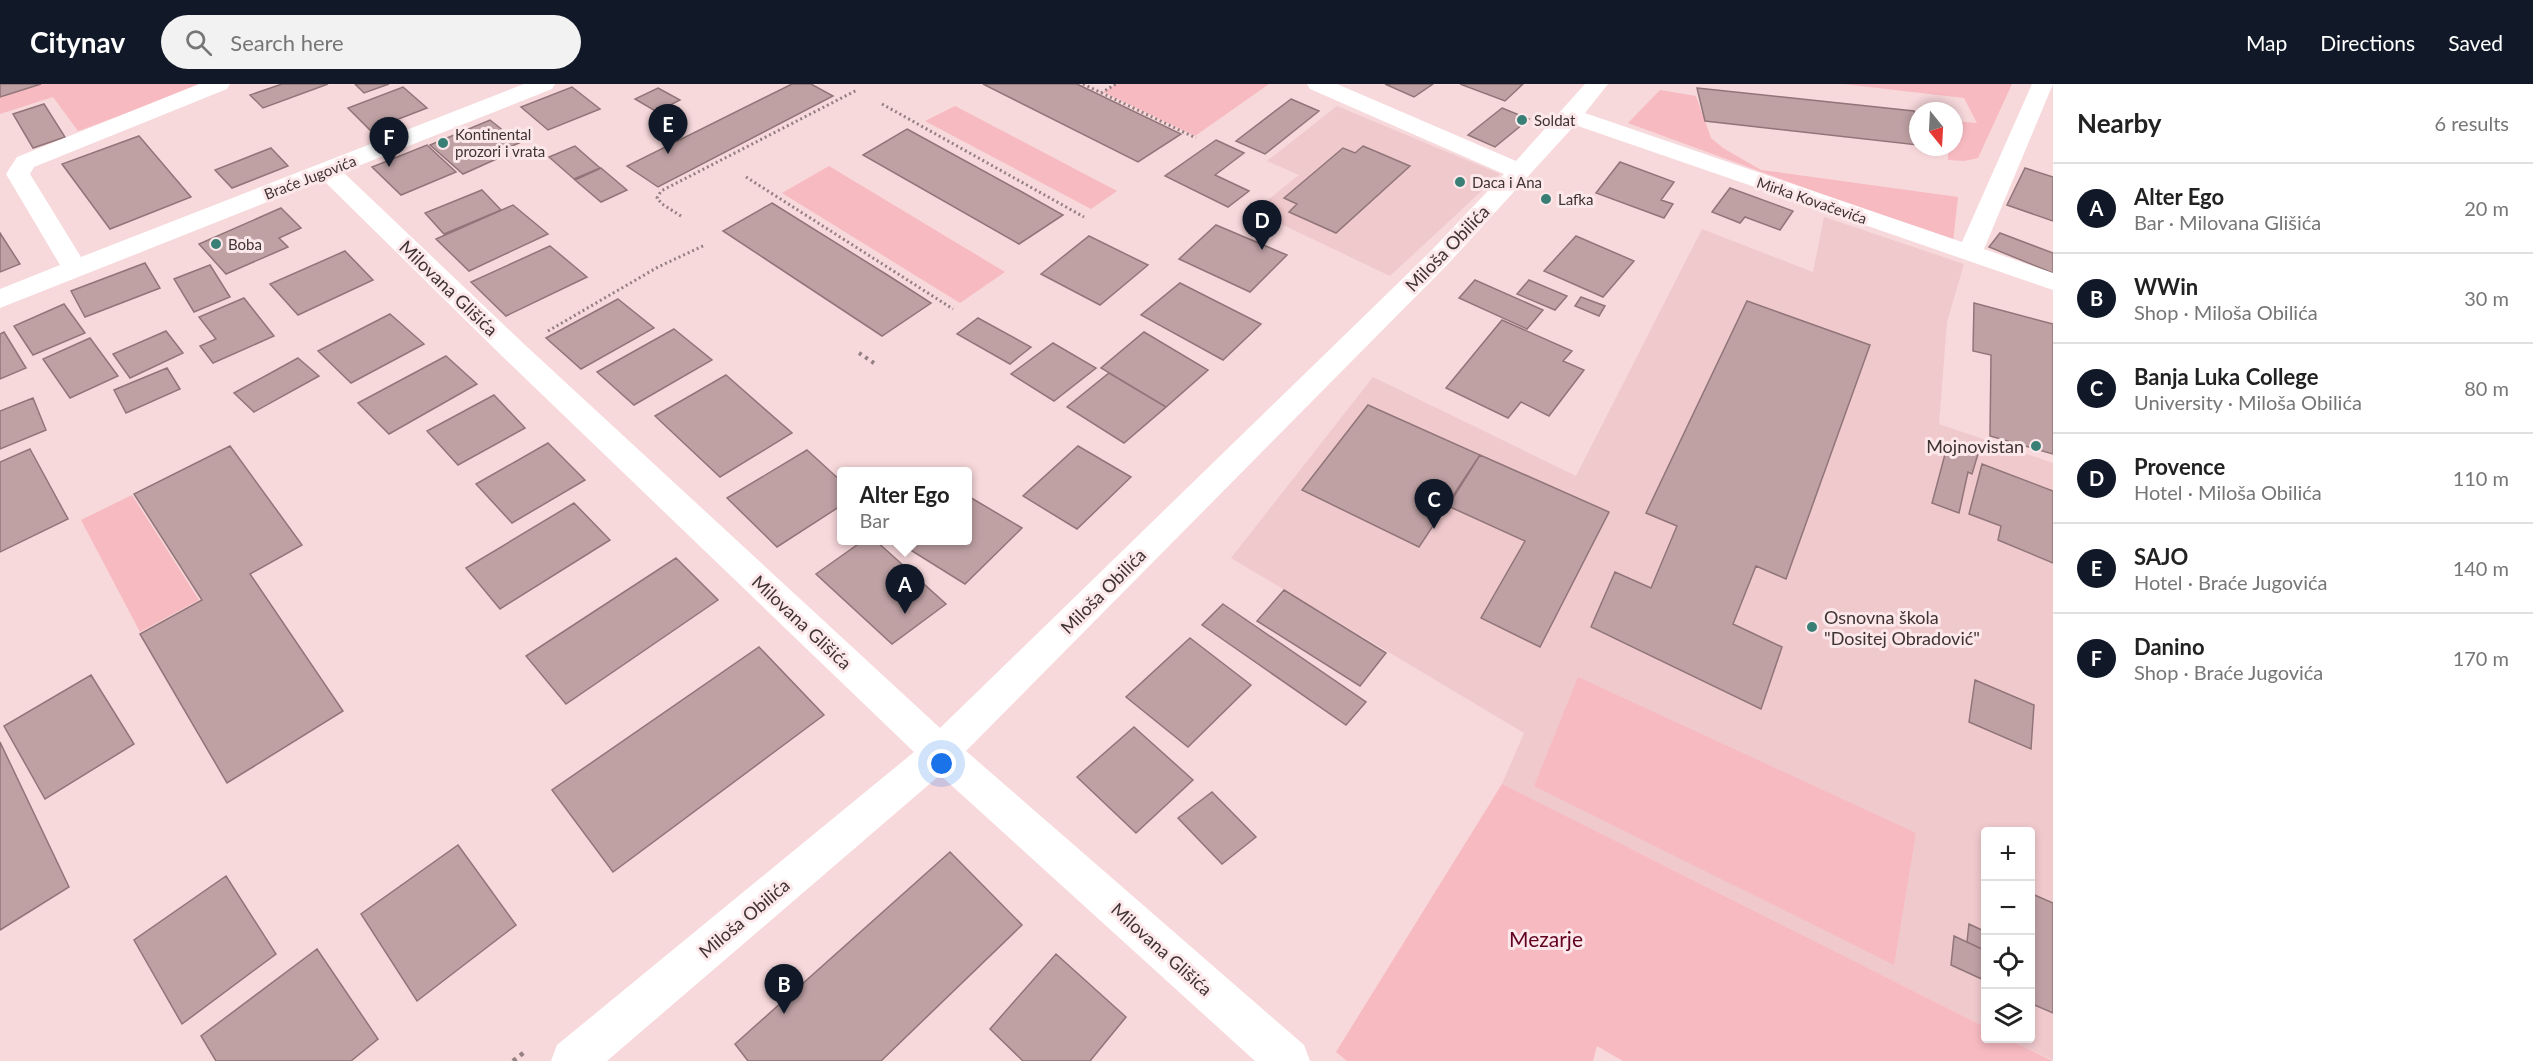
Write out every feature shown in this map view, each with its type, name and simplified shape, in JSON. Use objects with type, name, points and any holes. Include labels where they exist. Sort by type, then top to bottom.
[{"type":"street","points":[[75,268],[18,174],[20,168],[37,156],[219,84]]},
{"type":"street","name":"Braće Jugovića","points":[[0,299],[544,84]]},
{"type":"street","name":"Miloša Obilića","points":[[573,1061],[941,752],[1438,259],[1571,116],[1597,84]]},
{"type":"street","points":[[1969,254],[2043,84]]},
{"type":"street","points":[[1323,87],[1479,152],[1520,172]]},
{"type":"street","name":"Mirka Kovačevića","points":[[1571,116],[2053,282]]},
{"type":"street","name":"Milovana Glišića","points":[[328,171],[514,351],[941,752],[1288,1061]]},
{"type":"path","points":[[1083,84],[1196,138]]},
{"type":"path","points":[[1101,93],[1116,84]]},
{"type":"path","points":[[681,216],[657,198],[661,191],[857,90]]},
{"type":"path","points":[[882,104],[1084,217]]},
{"type":"path","points":[[746,177],[953,309]]},
{"type":"path","points":[[514,351],[658,267],[705,245]]},
{"type":"path","points":[[859,353],[874,363]]},
{"type":"shaded area","points":[[1337,106],[1500,174],[1390,276],[1254,211],[1299,175],[1267,161]]},
{"type":"shaded area","name":"Osnovna škola \"Dositej Obradović\"","points":[[1824,217],[1964,264],[1947,322],[1939,424],[2053,463],[2053,1060],[2017,1043],[2035,1043],[2035,827],[1981,827],[1981,1025],[1502,784],[1524,733],[1231,558],[1373,377],[1576,476],[1702,229],[1813,272]]},
{"type":"green space","points":[[0,84],[205,84],[78,131],[53,97],[0,114]]},
{"type":"green space","points":[[1117,84],[1269,84],[1195,136],[1103,92]]},
{"type":"green space","points":[[1843,84],[2012,84],[1978,158],[1964,161],[1948,160],[1948,156],[1963,156],[1963,122],[1977,123],[1964,98]]},
{"type":"green space","points":[[1660,90],[1696,96],[1711,138],[1723,148],[1761,170],[1958,197],[1953,242],[1628,123]]},
{"type":"green space","points":[[955,106],[1117,191],[1091,209],[925,121]]},
{"type":"green space","points":[[829,166],[1005,272],[960,303],[782,193]]},
{"type":"green space","points":[[132,495],[199,600],[140,632],[81,520]]},
{"type":"green space","points":[[1578,677],[1916,833],[1894,965],[1534,786]]},
{"type":"green space","name":"Mezarje","points":[[1502,784],[1981,1025],[1981,1043],[2016,1043],[2053,1061],[1623,1061],[1597,1046],[1593,1061],[1347,1061],[1336,1052]]},
{"type":"building","points":[[0,84],[41,84],[0,97]]},
{"type":"building","points":[[282,84],[328,84],[263,108],[250,95]]},
{"type":"building","points":[[355,84],[389,84],[364,93]]},
{"type":"building","points":[[792,84],[811,84],[833,96],[658,187],[627,166]]},
{"type":"building","points":[[983,84],[1077,84],[1181,134],[1138,162]]},
{"type":"building","points":[[1385,84],[1433,84],[1414,97]]},
{"type":"building","points":[[1460,84],[1523,84],[1505,101]]},
{"type":"building","points":[[403,87],[427,108],[370,130],[348,108]]},
{"type":"building","points":[[572,87],[600,109],[548,130],[521,107]]},
{"type":"building","points":[[658,88],[680,100],[657,112],[635,99]]},
{"type":"building","points":[[1697,88],[1909,110],[1909,144],[1705,121]]},
{"type":"building","points":[[1291,99],[1319,111],[1265,154],[1236,141]]},
{"type":"building","points":[[44,104],[65,137],[33,148],[13,114]]},
{"type":"building","points":[[1502,108],[1529,119],[1495,147],[1468,135]]},
{"type":"building","points":[[490,120],[519,143],[498,152],[503,156],[463,174],[430,145]]},
{"type":"building","points":[[907,129],[1063,215],[1019,244],[863,155]]},
{"type":"building","points":[[139,136],[191,197],[110,229],[62,164]]},
{"type":"building","points":[[1216,140],[1244,153],[1215,175],[1249,191],[1228,207],[1165,176]]},
{"type":"building","points":[[427,145],[456,172],[401,195],[372,167]]},
{"type":"building","points":[[575,146],[600,168],[574,179],[549,157]]},
{"type":"building","points":[[1363,146],[1410,166],[1336,233],[1289,212],[1297,204],[1284,198],[1343,148],[1355,153]]},
{"type":"building","points":[[271,148],[288,166],[232,188],[215,170]]},
{"type":"building","points":[[1620,162],[1674,182],[1661,200],[1673,204],[1664,218],[1596,193]]},
{"type":"building","points":[[601,168],[627,190],[601,202],[575,180]]},
{"type":"building","points":[[2025,168],[2053,177],[2053,221],[2007,205]]},
{"type":"building","points":[[1730,188],[1793,211],[1780,230],[1745,217],[1740,223],[1712,212]]},
{"type":"building","points":[[482,190],[501,210],[444,234],[425,213]]},
{"type":"building","points":[[772,203],[931,303],[882,336],[723,231]]},
{"type":"building","points":[[513,205],[548,234],[469,271],[436,239]]},
{"type":"building","points":[[281,208],[301,228],[279,238],[288,247],[226,274],[199,244]]},
{"type":"building","points":[[1216,225],[1287,255],[1250,292],[1179,259]]},
{"type":"building","points":[[0,233],[20,264],[0,272]]},
{"type":"building","points":[[2000,233],[2053,253],[2053,273],[1989,247]]},
{"type":"building","points":[[1089,236],[1148,265],[1100,305],[1041,274]]},
{"type":"building","points":[[1576,236],[1634,261],[1603,297],[1544,271]]},
{"type":"building","points":[[550,246],[587,277],[506,316],[471,282]]},
{"type":"building","points":[[345,251],[373,280],[298,315],[270,284]]},
{"type":"building","points":[[145,263],[160,288],[85,317],[71,291]]},
{"type":"building","points":[[210,265],[230,297],[194,312],[174,279]]},
{"type":"building","points":[[1475,280],[1543,310],[1527,329],[1459,298]]},
{"type":"building","points":[[1529,280],[1567,296],[1555,310],[1517,294]]},
{"type":"building","points":[[1180,283],[1261,324],[1223,360],[1141,315]]},
{"type":"building","points":[[1581,297],[1605,306],[1599,316],[1575,306]]},
{"type":"building","points":[[244,298],[274,336],[213,363],[200,346],[216,339],[199,317]]},
{"type":"building","points":[[618,299],[654,328],[581,369],[546,338]]},
{"type":"building","points":[[1747,301],[1870,345],[1786,579],[1756,566],[1733,624],[1782,647],[1761,709],[1591,627],[1615,572],[1651,588],[1677,526],[1646,513]]},
{"type":"building","points":[[1974,303],[2053,324],[2053,454],[1990,436],[1991,355],[1973,351]]},
{"type":"building","points":[[64,304],[85,333],[33,355],[14,326]]},
{"type":"building","points":[[390,314],[424,344],[351,383],[318,351]]},
{"type":"building","points":[[978,318],[1031,347],[1010,364],[957,334]]},
{"type":"building","points":[[1502,320],[1572,351],[1563,361],[1584,370],[1549,416],[1521,402],[1508,418],[1446,388]]},
{"type":"building","points":[[674,329],[712,360],[634,405],[597,372]]},
{"type":"building","points":[[166,331],[183,353],[130,378],[113,354]]},
{"type":"building","points":[[4,332],[26,368],[0,379],[0,334]]},
{"type":"building","points":[[1144,332],[1208,370],[1166,407],[1101,368]]},
{"type":"building","points":[[90,338],[118,376],[70,398],[43,359]]},
{"type":"building","points":[[1053,343],[1096,368],[1054,401],[1011,374]]},
{"type":"building","points":[[446,356],[477,384],[389,434],[358,403]]},
{"type":"building","points":[[298,358],[319,376],[254,412],[234,393]]},
{"type":"building","points":[[167,368],[180,389],[126,413],[114,390]]},
{"type":"building","points":[[1109,373],[1166,407],[1124,443],[1067,407]]},
{"type":"building","points":[[726,375],[792,433],[720,477],[655,416]]},
{"type":"building","points":[[494,395],[525,428],[458,465],[427,431]]},
{"type":"building","points":[[33,398],[46,430],[0,449],[0,411]]},
{"type":"building","points":[[1368,405],[1480,455],[1419,547],[1302,490]]},
{"type":"building","points":[[548,443],[585,480],[512,523],[476,484]]},
{"type":"building","points":[[1948,443],[1978,454],[1972,474],[1968,472],[1959,513],[1932,503]]},
{"type":"building","points":[[230,446],[302,545],[250,574],[343,711],[227,783],[140,634],[202,600],[134,494]]},
{"type":"building","points":[[1078,446],[1131,477],[1077,529],[1023,496]]},
{"type":"building","points":[[30,449],[68,519],[0,552],[0,462]]},
{"type":"building","points":[[807,450],[837,477],[837,508],[777,547],[727,498]]},
{"type":"building","points":[[1480,455],[1609,512],[1540,647],[1481,618],[1525,541],[1448,506]]},
{"type":"building","points":[[1982,464],[2053,491],[2053,563],[1998,540],[2001,526],[1969,514]]},
{"type":"building","points":[[972,498],[1022,528],[965,584],[909,549],[913,545],[972,545]]},
{"type":"building","points":[[574,503],[610,540],[500,609],[466,568]]},
{"type":"building","points":[[857,545],[881,545],[946,604],[892,644],[816,574]]},
{"type":"building","points":[[676,558],[718,600],[566,704],[526,656]]},
{"type":"building","points":[[1284,590],[1386,653],[1360,686],[1257,621]]},
{"type":"building","points":[[1223,604],[1366,702],[1346,725],[1202,625]]},
{"type":"building","points":[[1190,638],[1251,685],[1188,747],[1126,697]]},
{"type":"building","points":[[759,647],[824,715],[613,872],[552,790]]},
{"type":"building","points":[[91,675],[134,744],[45,799],[4,726]]},
{"type":"building","points":[[1975,680],[2034,705],[2031,749],[1969,722]]},
{"type":"building","points":[[1134,727],[1193,780],[1136,833],[1077,777]]},
{"type":"building","points":[[0,742],[69,887],[0,930]]},
{"type":"building","points":[[1212,792],[1256,837],[1222,864],[1178,818]]},
{"type":"building","points":[[458,845],[516,925],[417,1001],[361,914]]},
{"type":"building","points":[[950,852],[1022,925],[881,1061],[748,1061],[735,1044]]},
{"type":"building","points":[[226,876],[276,954],[182,1024],[134,940]]},
{"type":"building","points":[[2035,895],[2053,903],[2053,1013],[2035,1005]]},
{"type":"building","points":[[1969,924],[1981,930],[1981,949],[1967,942]]},
{"type":"building","points":[[1954,936],[1981,949],[1981,979],[1951,965]]},
{"type":"building","points":[[317,949],[378,1039],[351,1061],[216,1061],[201,1036]]},
{"type":"building","points":[[1056,954],[1126,1017],[1090,1061],[1023,1061],[990,1029]]},
{"type":"place","name":"Soldat","points":[[1522,120]]},
{"type":"place","name":"Kontinental prozori i vrata","points":[[443,143]]},
{"type":"place","name":"SAJO","points":[[668,154]]},
{"type":"place","name":"Danino","points":[[389,167]]},
{"type":"place","name":"Daca i Ana","points":[[1460,182]]},
{"type":"place","name":"Lafka","points":[[1546,199]]},
{"type":"place","name":"Boba","points":[[216,244]]},
{"type":"place","name":"Provence","points":[[1262,250]]},
{"type":"place","name":"Mojnovistan","points":[[2036,446]]},
{"type":"place","name":"Banja Luka College","points":[[1434,529]]},
{"type":"place","name":"Alter Ego","points":[[905,614]]},
{"type":"place","name":"Osnovna škola \"Dositej Obradović\"","points":[[1812,627]]},
{"type":"place","name":"WWin","points":[[784,1014]]}]
